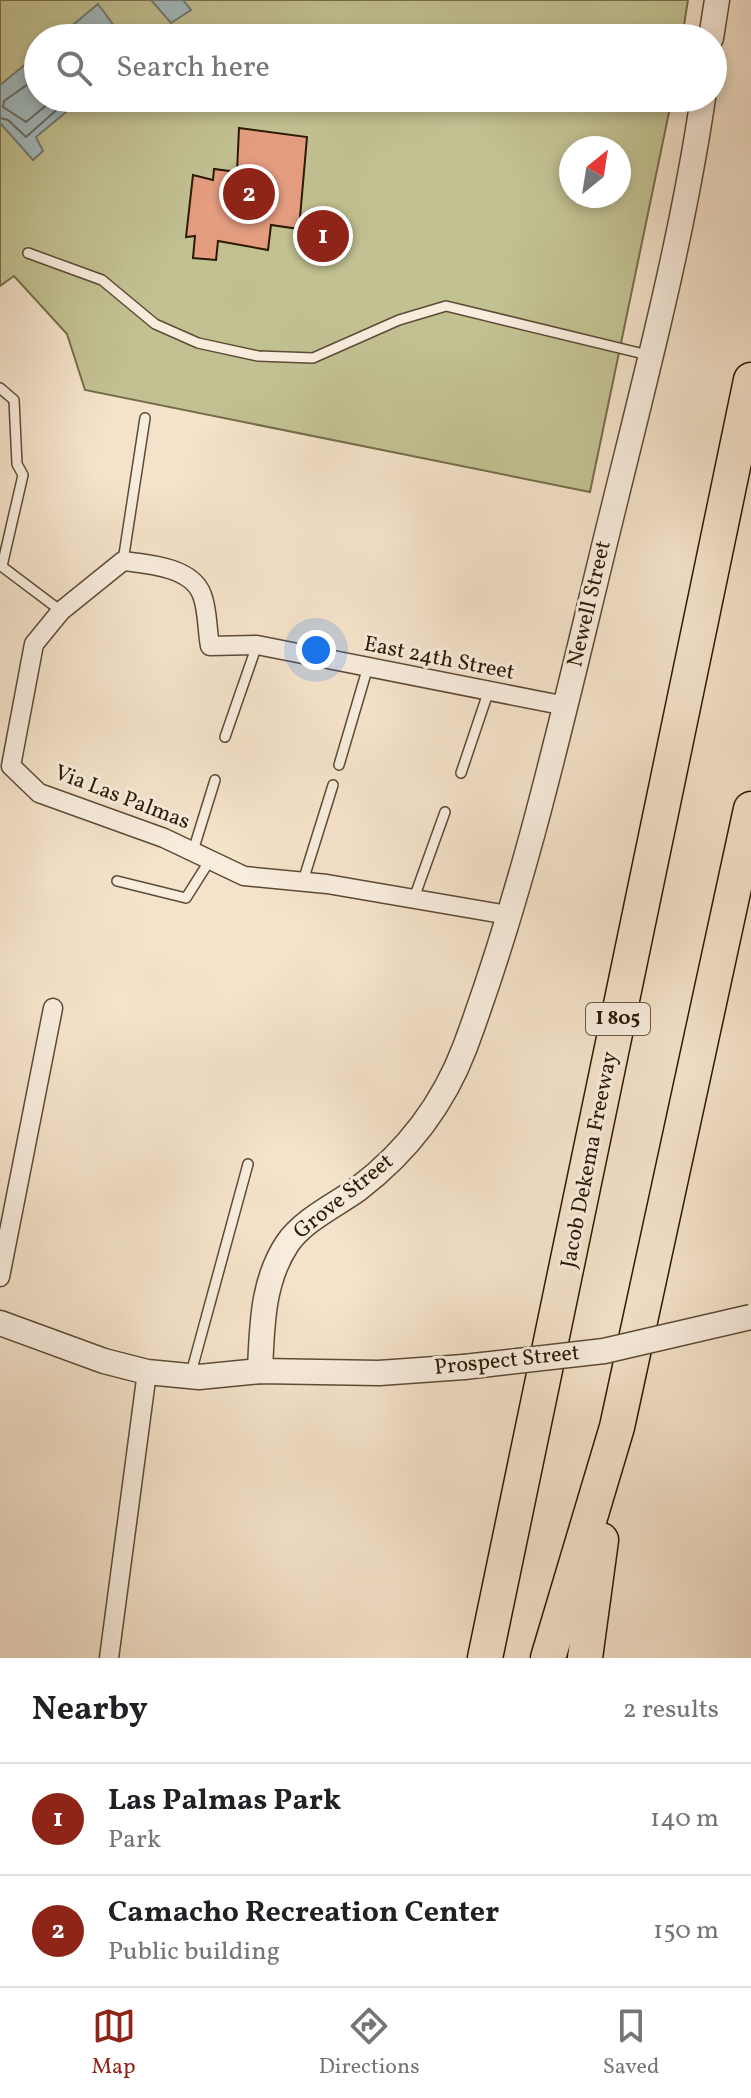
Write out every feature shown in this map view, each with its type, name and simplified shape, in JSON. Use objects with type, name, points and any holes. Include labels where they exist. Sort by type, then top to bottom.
[{"type":"highway","name":"Jacob Dekema Freeway","points":[[485,1658],[579,1218],[674,734],[751,380]]},
{"type":"highway","points":[[585,1658],[617,1427],[751,809]]},
{"type":"highway","points":[[548,1658],[617,1427]]},
{"type":"street","points":[[713,24],[717,0]]},
{"type":"street","name":"Newell Street","points":[[441,1100],[464,1047],[547,786],[651,356],[700,112]]},
{"type":"street","name":"East 24th Street","points":[[123,561],[163,566],[192,582],[202,594],[210,646],[257,645],[367,670],[566,706]]},
{"type":"street","name":"Via Las Palmas","points":[[123,561],[61,611],[34,644],[6,767],[39,793],[104,813],[244,876],[303,881],[508,915]]},
{"type":"street","points":[[0,1277],[53,1008]]},
{"type":"street","name":"Grove Street","points":[[260,1371],[262,1322],[271,1276],[289,1241],[387,1165],[416,1136],[441,1100]]},
{"type":"street","name":"Prospect Street","points":[[260,1371],[379,1373],[464,1367],[604,1351],[751,1317]]},
{"type":"street","points":[[0,1323],[104,1361],[147,1372],[191,1376],[260,1371]]},
{"type":"street","points":[[109,1658],[147,1372]]},
{"type":"lane","points":[[28,253],[102,280],[155,324],[198,343],[258,356],[313,358],[399,320],[446,306],[651,356]]},
{"type":"lane","points":[[0,388],[14,400],[17,464],[23,475],[1,566],[61,611]]},
{"type":"lane","points":[[123,561],[145,418]]},
{"type":"lane","points":[[225,737],[257,645]]},
{"type":"lane","points":[[339,765],[367,670]]},
{"type":"lane","points":[[461,773],[488,693]]},
{"type":"lane","points":[[193,851],[215,780]]},
{"type":"lane","points":[[303,881],[333,785]]},
{"type":"lane","points":[[414,898],[445,812]]},
{"type":"lane","points":[[117,881],[186,898],[210,860]]},
{"type":"lane","points":[[191,1376],[248,1164]]},
{"type":"shaded area","points":[[0,0],[688,0],[684,24],[24,24],[24,112],[669,112],[590,492],[85,390],[67,334],[14,276],[0,286]]},
{"type":"water","points":[[151,0],[183,0],[191,10],[171,23]]},
{"type":"water","points":[[98,4],[113,24],[74,24]]},
{"type":"water","points":[[24,65],[24,112],[66,112],[36,137],[43,151],[33,160],[0,123],[0,85]]},
{"type":"building","points":[[239,128],[307,137],[299,229],[271,225],[268,250],[218,241],[216,260],[193,258],[195,236],[186,237],[193,175],[213,180],[214,169],[237,172]]},
{"type":"place","name":"Camacho Recreation Center","points":[[249,194]]},
{"type":"place","name":"Las Palmas Park","points":[[323,236]]}]
